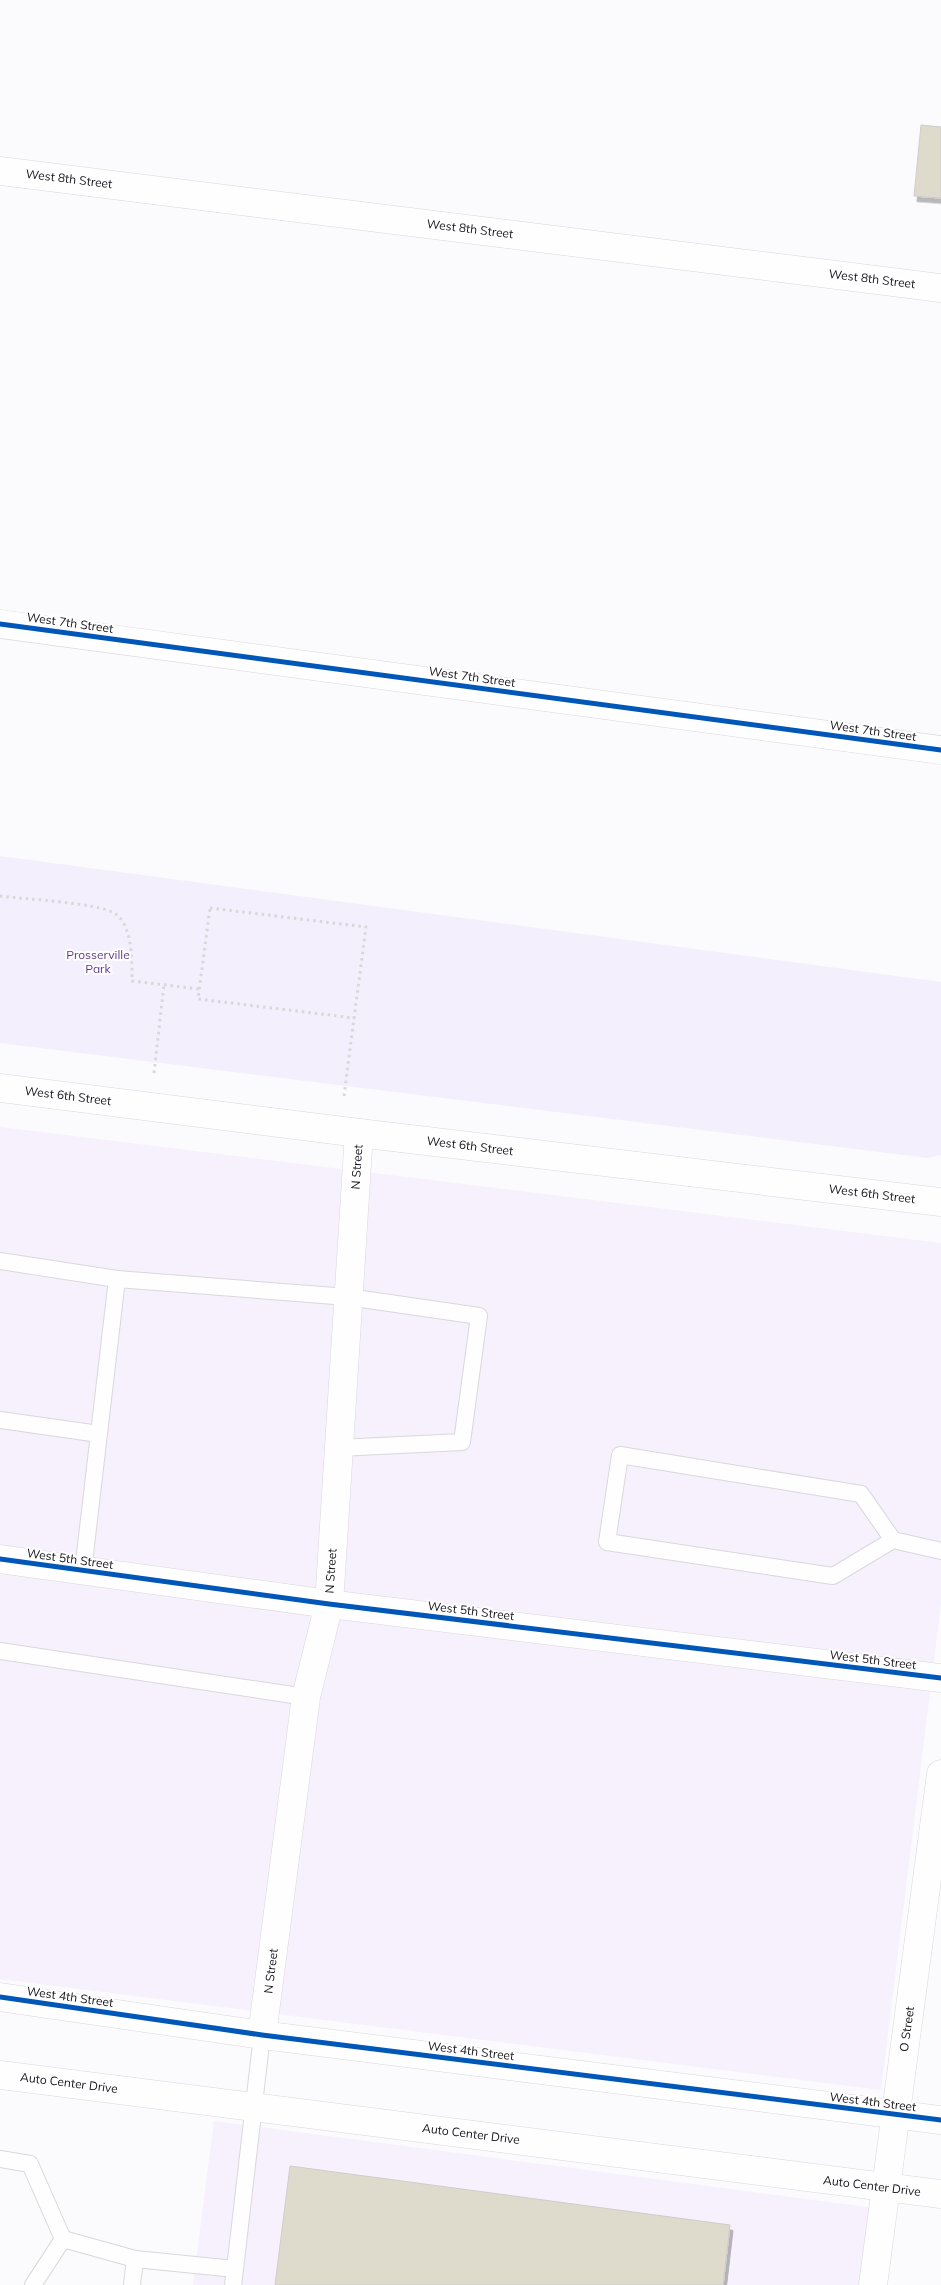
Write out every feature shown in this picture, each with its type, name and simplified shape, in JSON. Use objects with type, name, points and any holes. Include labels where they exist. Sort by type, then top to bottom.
[{"type":"street","name":"West 8th Street","points":[[0,171],[941,288]]},
{"type":"street","name":"West 7th Street","points":[[0,624],[941,750]]},
{"type":"street","name":"West 6th Street","points":[[0,1088],[941,1202]]},
{"type":"street","name":"N Street","points":[[262,2035],[306,1697],[328,1604],[359,1133]]},
{"type":"street","name":"West 5th Street","points":[[0,1559],[328,1604],[941,1678]]},
{"type":"street","name":"O Street","points":[[873,2285],[941,1774]]},
{"type":"street","name":"West 4th Street","points":[[0,1997],[262,2035],[941,2120]]},
{"type":"street","name":"Auto Center Drive","points":[[0,2075],[941,2194]]},
{"type":"lane","points":[[0,1261],[117,1279],[348,1297],[479,1316],[462,1442],[338,1448]]},
{"type":"lane","points":[[83,1570],[117,1279]]},
{"type":"lane","points":[[0,1420],[99,1434]]},
{"type":"lane","points":[[893,1540],[833,1576],[608,1542],[620,1455],[861,1494],[893,1540],[941,1551]]},
{"type":"lane","points":[[0,1651],[306,1697]]},
{"type":"lane","points":[[63,2239],[135,2259],[234,2277],[262,2035]]},
{"type":"lane","points":[[0,2159],[30,2164],[63,2239]]},
{"type":"lane","points":[[33,2285],[63,2239]]},
{"type":"lane","points":[[132,2285],[135,2259]]},
{"type":"path","points":[[0,896],[98,908],[115,913],[126,929],[132,953],[132,981],[200,988]]},
{"type":"path","points":[[344,1096],[366,927],[210,908],[198,999],[354,1018]]},
{"type":"path","points":[[154,1073],[164,984]]},
{"type":"shaded area","points":[[0,1127],[941,1243],[941,1603],[881,2090],[0,1979]]},
{"type":"shaded area","points":[[214,2121],[896,2211],[886,2285],[193,2285]]},
{"type":"green space","name":"Prosserville Park","points":[[0,856],[941,982],[941,1155],[928,1158],[0,1043]]},
{"type":"building","points":[[921,125],[941,127],[941,198],[914,196]]},
{"type":"building","points":[[290,2166],[730,2225],[723,2285],[275,2285]]},
{"type":"cycle path","points":[[0,624],[941,750]]},
{"type":"cycle path","points":[[0,1559],[329,1604],[941,1678]]},
{"type":"cycle path","points":[[0,1997],[262,2035],[941,2120]]}]
